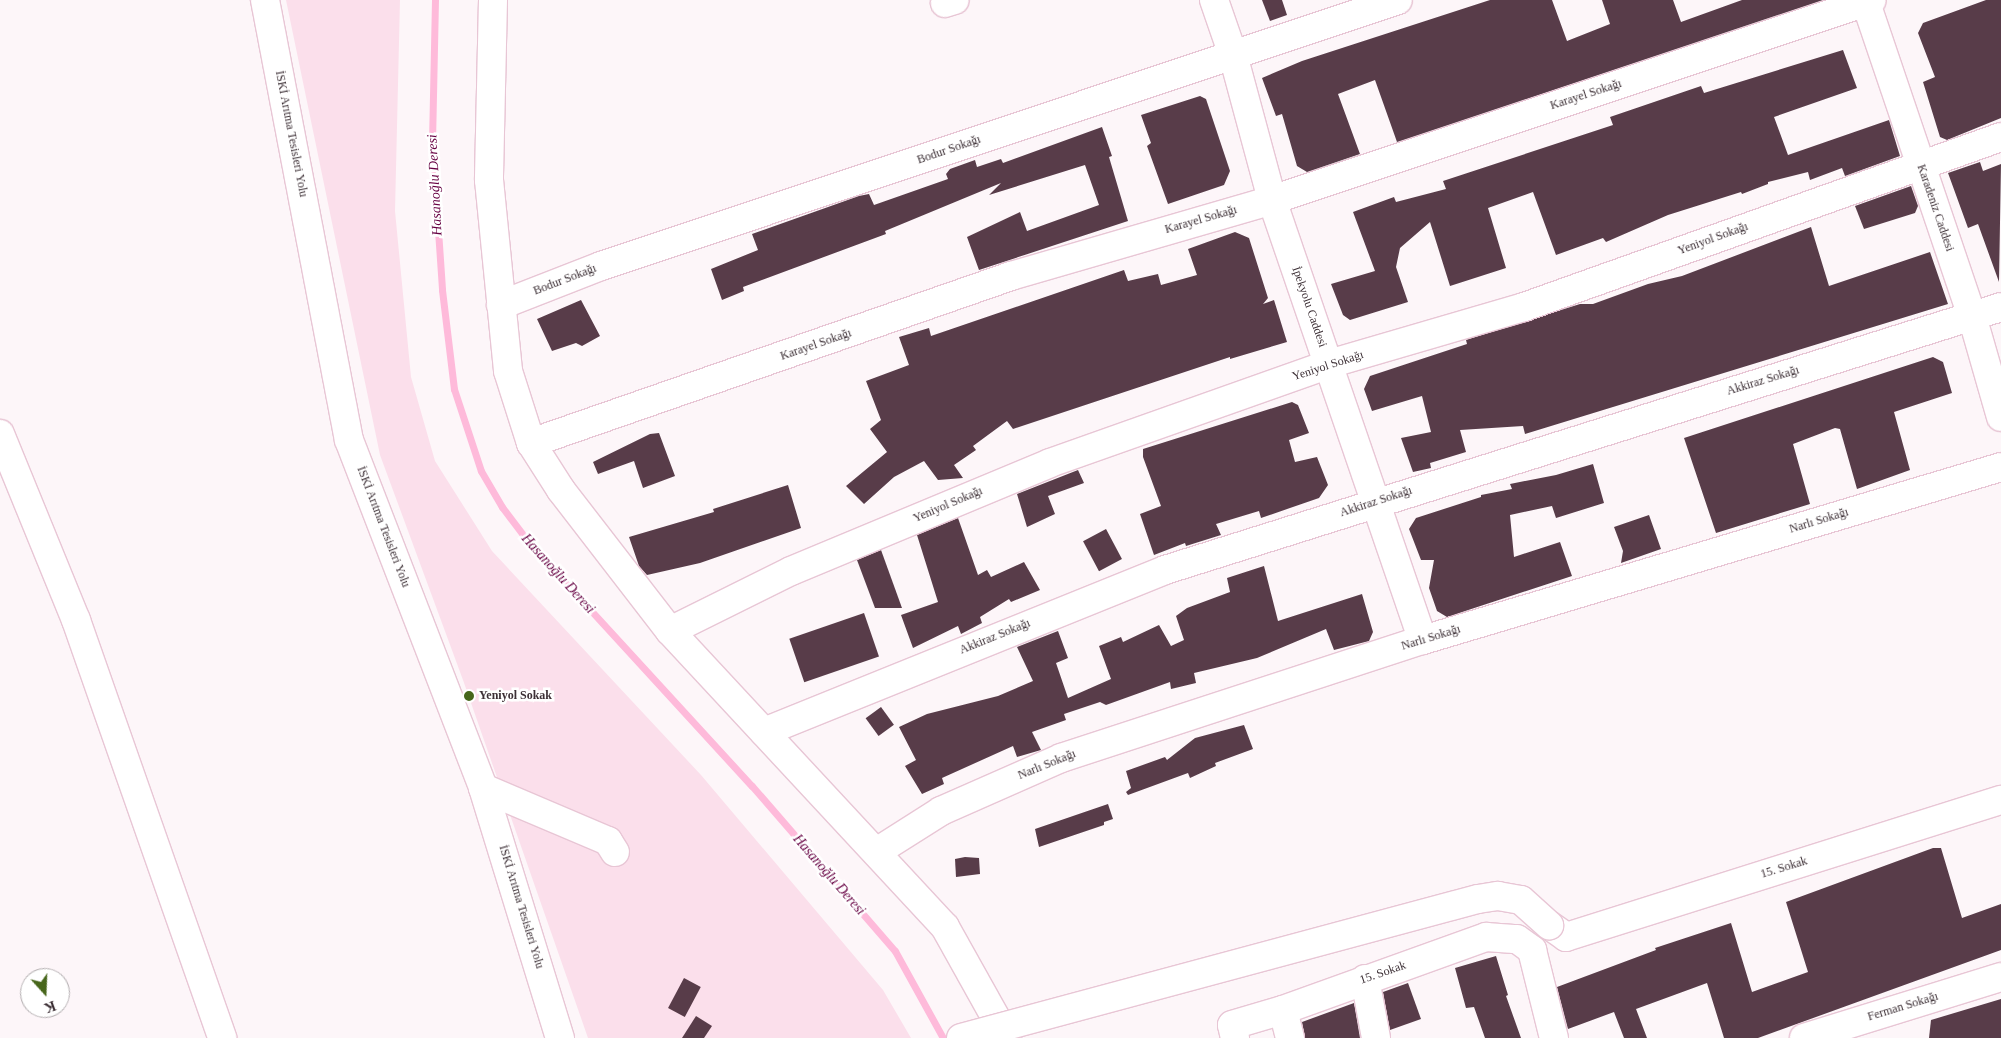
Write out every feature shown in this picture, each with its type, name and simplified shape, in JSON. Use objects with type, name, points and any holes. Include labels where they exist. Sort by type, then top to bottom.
[{"type":"street","name":"İSKİ Arıtma Tesisleri Yolu","points":[[265,0],[349,440],[483,788],[560,1038]]},
{"type":"street","name":"İpekyolu Caddesi","points":[[1214,0],[1233,55],[1272,200],[1329,364],[1374,502],[1423,640]]},
{"type":"street","name":"Bodur Sokağı","points":[[501,304],[601,266],[1398,0]]},
{"type":"street","points":[[497,1],[489,180],[508,371],[531,443],[561,490],[670,630],[878,851],[945,926],[1006,1038]]},
{"type":"street","name":"Karadeniz Caddesi","points":[[1868,1],[1972,316],[2001,417]]},
{"type":"street","name":"Karayel Sokağı","points":[[531,443],[1010,276],[1272,200],[1868,1]]},
{"type":"street","name":"Yeniyol Sokağı","points":[[670,630],[791,571],[1050,463],[1329,364],[1524,307],[2001,136]]},
{"type":"street","name":"Akkiraz Sokağı","points":[[764,732],[1165,570],[1374,502],[2001,307]]},
{"type":"street","points":[[0,434],[76,620],[222,1038]]},
{"type":"street","name":"Narlı Sokağı","points":[[878,851],[942,811],[1061,758],[1423,640],[2001,467]]},
{"type":"street","points":[[1989,804],[2001,782]]},
{"type":"street","points":[[483,788],[608,842],[615,852]]},
{"type":"street","name":"15. Sokak","points":[[961,1038],[1487,897],[1521,900],[1558,931],[1989,804]]},
{"type":"street","name":"15. Sokak","points":[[1234,1032],[1283,1010],[1365,979],[1486,937],[1517,938],[1532,950],[1554,1038]]},
{"type":"street","name":"Ferman Sokağı","points":[[1804,1038],[2001,977]]},
{"type":"street","points":[[1365,979],[1376,1038]]},
{"type":"street","points":[[1283,1010],[1290,1038]]},
{"type":"shaded area","points":[[286,0],[400,0],[395,211],[411,377],[435,461],[492,551],[701,775],[883,990],[911,1038],[588,1038],[463,680],[380,455]]},
{"type":"building","points":[[1262,0],[1282,0],[1287,15],[1270,21]]},
{"type":"building","points":[[1490,0],[1552,0],[1567,41],[1610,24],[1602,0],[1673,0],[1681,22],[1742,0],[1823,0],[1397,142],[1375,80],[1338,94],[1360,154],[1307,172],[1297,166],[1282,114],[1276,116],[1262,78],[1302,61]]},
{"type":"building","points":[[1986,0],[2001,0],[2001,118],[1947,140],[1940,137],[1923,82],[1935,77],[1918,33],[1923,23]]},
{"type":"building","points":[[1843,50],[1857,88],[1774,117],[1788,155],[1889,120],[1900,156],[1845,176],[1842,168],[1810,180],[1808,172],[1768,182],[1768,184],[1742,194],[1741,192],[1668,215],[1606,242],[1603,238],[1556,255],[1533,192],[1488,208],[1506,268],[1450,286],[1430,222],[1400,248],[1396,267],[1408,302],[1350,320],[1343,315],[1331,284],[1375,271],[1353,212],[1394,197],[1396,202],[1446,189],[1443,181],[1613,125],[1610,117],[1701,86],[1704,93]]},
{"type":"building","points":[[1200,96],[1206,99],[1230,171],[1224,185],[1168,204],[1147,146],[1151,143],[1141,115]]},
{"type":"building","points":[[1102,127],[1112,156],[1109,157],[1128,221],[979,270],[967,237],[1020,212],[1027,231],[1099,205],[1085,165],[989,195],[1001,183],[885,231],[886,234],[743,287],[744,291],[722,300],[711,269],[758,250],[752,234],[859,196],[869,194],[874,205],[948,179],[946,174],[950,169],[975,160],[977,167],[1001,159],[1003,163]]},
{"type":"building","points":[[1980,162],[1983,171],[2001,164],[1999,282],[1978,224],[1968,228],[1948,173]]},
{"type":"building","points":[[1911,186],[1918,206],[1915,213],[1864,229],[1855,206]]},
{"type":"building","points":[[1811,227],[1829,286],[1930,252],[1948,304],[1525,434],[1523,426],[1460,430],[1466,452],[1430,463],[1431,468],[1413,472],[1401,438],[1431,432],[1422,396],[1372,411],[1364,389],[1370,376],[1467,344],[1466,340],[1580,304],[1593,304],[1648,284],[1682,276]]},
{"type":"building","points":[[1235,232],[1249,238],[1268,298],[1263,304],[1274,300],[1287,342],[1230,359],[1230,357],[1013,429],[1007,421],[973,446],[976,450],[954,465],[963,478],[938,480],[924,461],[894,477],[864,504],[846,486],[887,452],[870,429],[881,420],[866,381],[909,365],[899,337],[929,328],[931,336],[1124,270],[1128,281],[1158,274],[1161,285],[1197,275],[1188,249]]},
{"type":"building","points":[[581,300],[600,336],[582,346],[576,343],[552,351],[537,319]]},
{"type":"building","points":[[1933,357],[1943,362],[1952,393],[1894,412],[1910,470],[1857,489],[1840,429],[1835,428],[1793,444],[1810,504],[1716,533],[1684,438]]},
{"type":"building","points":[[1292,402],[1298,405],[1309,433],[1289,440],[1295,462],[1317,457],[1328,485],[1319,498],[1261,518],[1259,511],[1216,524],[1221,535],[1186,546],[1185,543],[1154,555],[1140,514],[1161,506],[1143,457],[1143,449]]},
{"type":"building","points":[[659,433],[675,476],[643,488],[634,461],[598,474],[593,462],[650,434]]},
{"type":"building","points":[[1593,464],[1604,503],[1556,518],[1552,506],[1510,515],[1514,557],[1560,542],[1572,576],[1447,617],[1437,611],[1429,588],[1434,560],[1421,560],[1409,529],[1416,518],[1481,497],[1481,495],[1512,489],[1510,484],[1556,475]]},
{"type":"building","points":[[1078,470],[1084,483],[1048,496],[1055,514],[1027,527],[1017,494]]},
{"type":"building","points":[[788,485],[801,528],[700,563],[647,575],[639,566],[629,537],[714,512],[713,509]]},
{"type":"building","points":[[1649,515],[1661,549],[1621,563],[1623,551],[1614,527]]},
{"type":"building","points":[[958,518],[978,575],[987,570],[991,577],[1024,562],[1040,590],[1011,602],[1009,599],[980,617],[982,623],[961,634],[958,626],[913,648],[901,615],[938,602],[917,535]]},
{"type":"building","points":[[1106,529],[1122,559],[1099,571],[1083,541]]},
{"type":"building","points":[[881,550],[902,608],[875,608],[857,560]]},
{"type":"building","points":[[1264,566],[1278,621],[1362,594],[1373,632],[1369,641],[1334,650],[1326,629],[1257,658],[1194,673],[1196,683],[1171,689],[1170,682],[1106,705],[1100,702],[1064,714],[1066,720],[1032,732],[1041,750],[1017,757],[1013,746],[942,778],[944,784],[922,794],[905,766],[916,760],[899,727],[927,714],[998,696],[1033,681],[1017,647],[1058,631],[1068,658],[1056,663],[1068,698],[1111,679],[1099,646],[1121,637],[1123,642],[1159,625],[1171,646],[1184,640],[1176,616],[1187,608],[1230,592],[1227,578]]},
{"type":"building","points":[[864,613],[879,656],[804,682],[789,639]]},
{"type":"building","points":[[881,707],[894,725],[879,736],[866,718]]},
{"type":"building","points":[[1244,725],[1253,749],[1215,763],[1216,766],[1190,778],[1188,773],[1128,795],[1126,792],[1131,788],[1126,771],[1165,757],[1167,760],[1195,738]]},
{"type":"building","points":[[1108,804],[1113,819],[1104,822],[1104,825],[1039,847],[1035,829]]},
{"type":"building","points":[[1933,848],[1941,848],[1962,918],[2001,904],[2001,950],[1758,1038],[1724,1038],[1707,983],[1636,1009],[1647,1038],[1624,1038],[1614,1012],[1568,1029],[1557,987],[1656,950],[1655,948],[1731,923],[1752,992],[1808,972],[1786,902]]},
{"type":"building","points":[[965,857],[979,858],[980,874],[956,877],[955,859]]},
{"type":"building","points":[[1496,956],[1508,995],[1506,996],[1521,1038],[1485,1038],[1474,1007],[1466,1008],[1455,968]]},
{"type":"building","points":[[684,978],[701,987],[685,1017],[668,1008]]},
{"type":"building","points":[[1408,983],[1421,1019],[1390,1030],[1383,992]]},
{"type":"building","points":[[2001,999],[2001,1038],[1929,1038],[1931,1020]]},
{"type":"building","points":[[1354,1003],[1360,1038],[1305,1038],[1302,1022]]},
{"type":"building","points":[[696,1016],[712,1026],[704,1038],[682,1038]]},
{"type":"waterway","name":"Hasanoğlu Deresi","points":[[435,0],[432,142],[442,290],[454,389],[481,471],[502,507],[530,544],[752,786],[895,951],[943,1038]]},
{"type":"place","name":"Yeniyol Sokak","points":[[469,696]]}]
